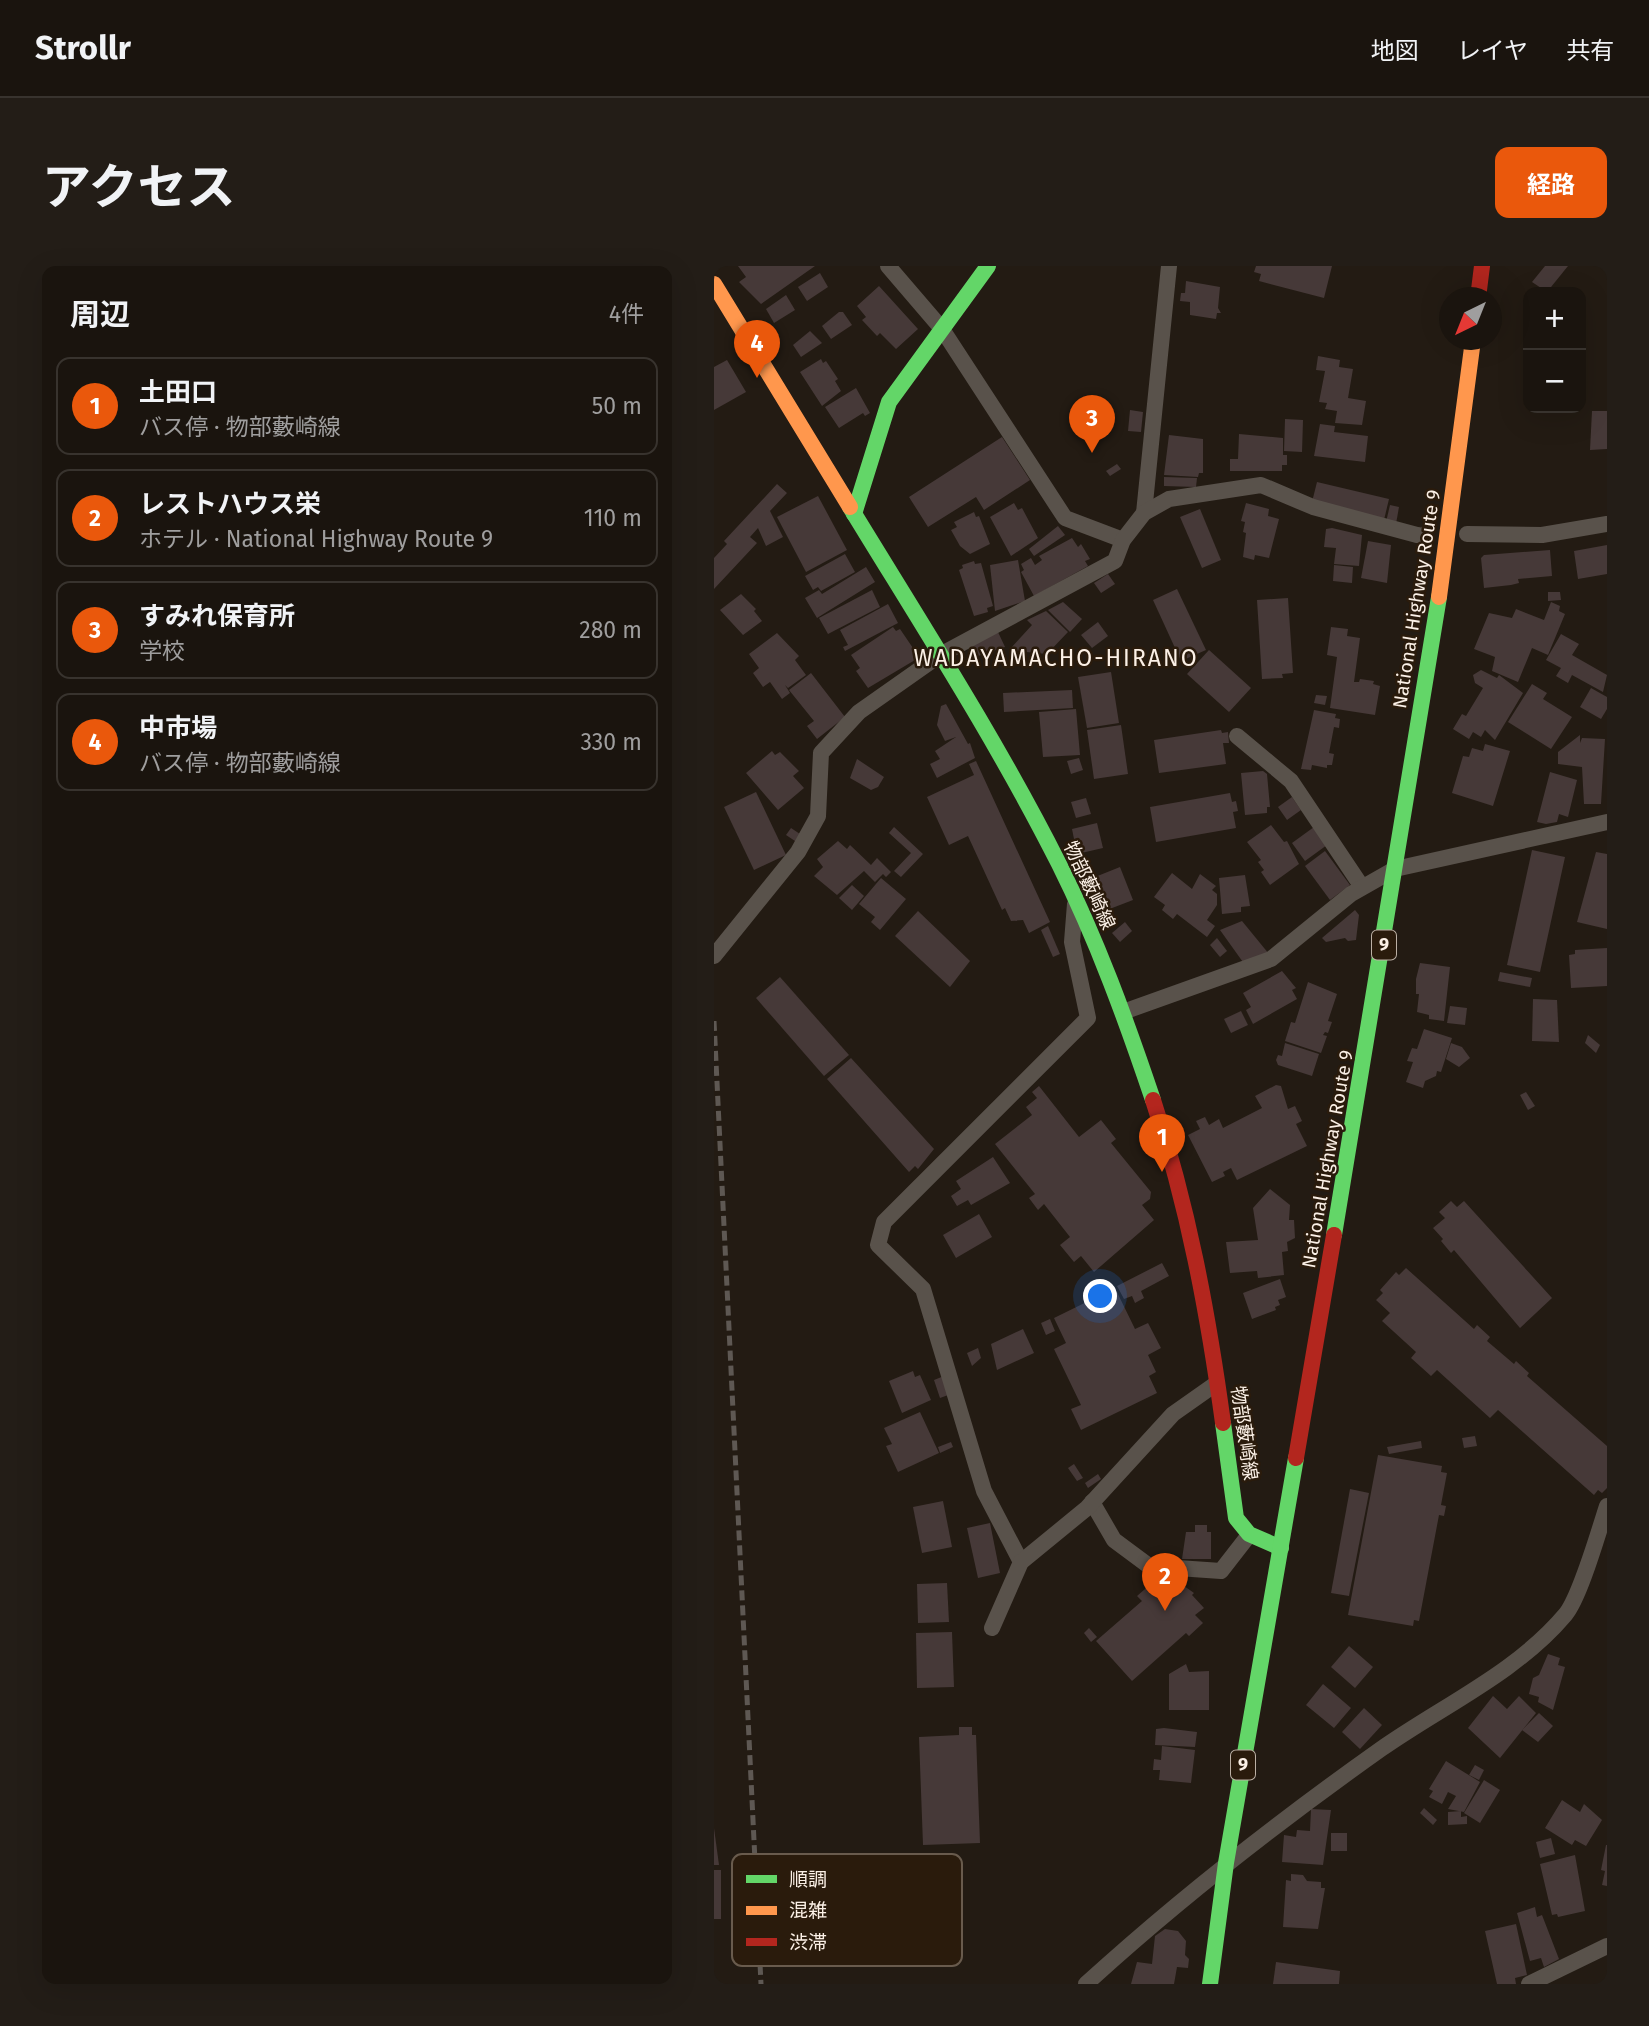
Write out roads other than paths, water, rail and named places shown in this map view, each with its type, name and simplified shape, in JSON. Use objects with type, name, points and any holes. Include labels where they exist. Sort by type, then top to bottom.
[{"type":"main road","points":[[854,514],[889,402],[988,266]]},
{"type":"main road","points":[[1479,287],[1482,266]]},
{"type":"main road","name":"物部藪崎線","points":[[714,284],[1022,795],[1075,902],[1123,1012],[1174,1164],[1205,1302],[1236,1518],[1240,1528],[1249,1535]]},
{"type":"main road","name":"National Highway Route 9","points":[[1210,1984],[1226,1863],[1395,869],[1452,513],[1472,350]]},
{"type":"main road","points":[[1249,1535],[1281,1548]]},
{"type":"street","points":[[888,266],[942,329],[1065,518],[1123,540]]},
{"type":"street","points":[[1144,513],[1169,266]]},
{"type":"street","points":[[714,956],[799,852],[818,816],[821,753],[859,712],[940,655],[1115,561],[1123,540],[1144,513],[1169,499],[1261,485],[1313,507],[1417,535]]},
{"type":"street","points":[[1467,534],[1542,535],[1607,524]]},
{"type":"street","points":[[1237,736],[1292,781],[1362,887]]},
{"type":"street","points":[[1123,1012],[1271,959],[1362,887],[1395,869],[1607,822]]},
{"type":"street","points":[[1021,1562],[984,1491],[923,1289],[878,1245],[884,1222],[1088,1018],[1072,942],[1075,902]]},
{"type":"street","points":[[992,1628],[1021,1562],[1092,1502],[1173,1414],[1217,1382]]},
{"type":"street","points":[[1092,1502],[1114,1540],[1149,1566],[1221,1571],[1249,1535]]},
{"type":"street","points":[[1086,1984],[1164,1913],[1226,1863],[1382,1748],[1532,1649],[1568,1613],[1607,1506]]},
{"type":"street","points":[[1529,1984],[1607,1946]]},
{"type":"tunnel","points":[[1417,535],[1454,534]]},
{"type":"railway","points":[[714,1021],[755,1854]]},
{"type":"railway","points":[[760,1966],[761,1984]]},
{"type":"place","name":"中市場","points":[[757,378]]},
{"type":"place","name":"すみれ保育所","points":[[1092,453]]},
{"type":"place","name":"土田口","points":[[1162,1172]]},
{"type":"place","name":"レストハウス栄","points":[[1165,1611]]},
{"type":"district","name":"WADAYAMACHO-HIRANO","points":[[1056,658]]}]
